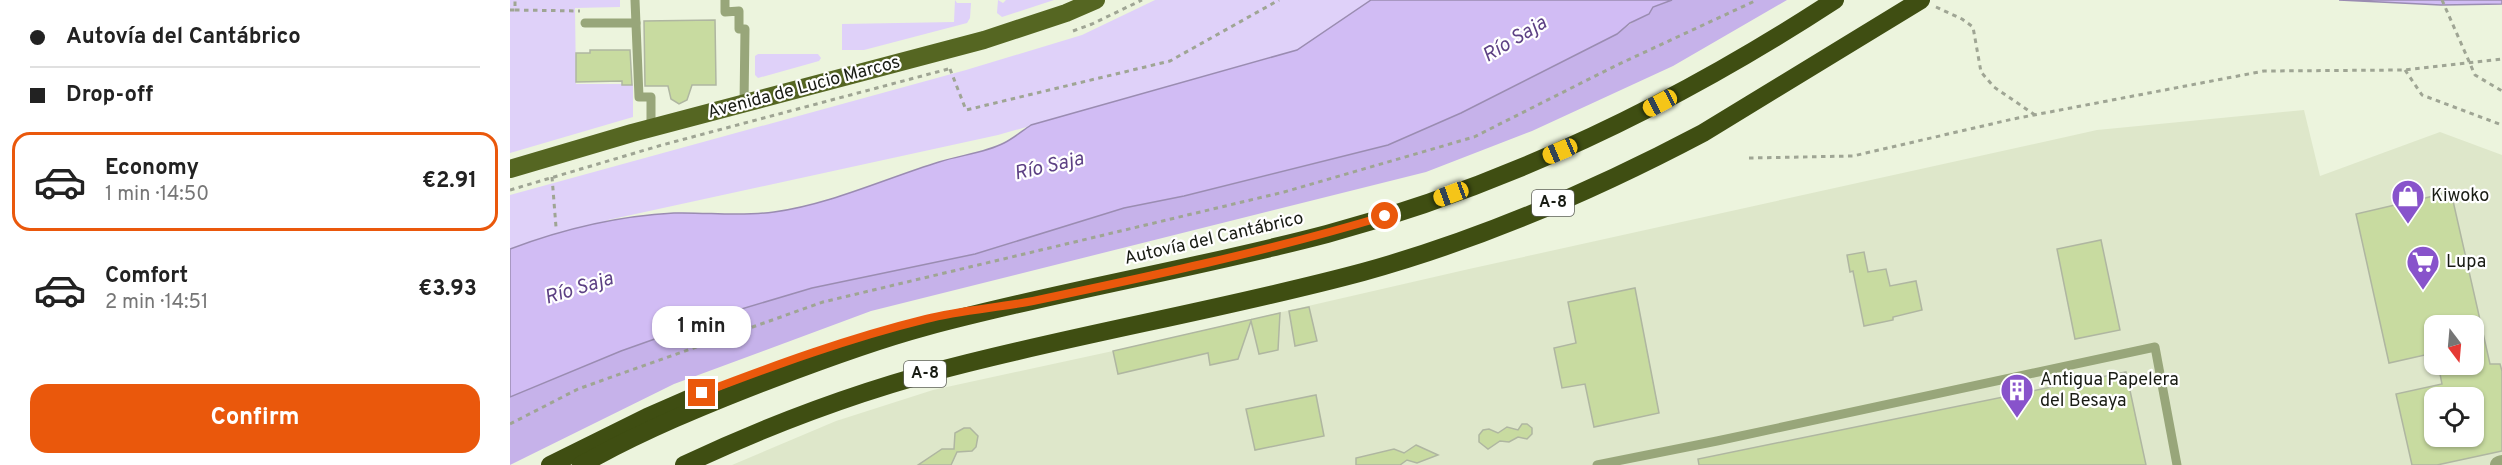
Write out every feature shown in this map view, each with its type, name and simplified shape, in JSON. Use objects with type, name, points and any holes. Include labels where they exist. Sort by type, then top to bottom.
[{"type":"highway","name":"Autovía del Cantábrico","points":[[580,465],[708,403],[815,362],[922,328],[1029,301],[1162,273],[1329,233],[1471,187],[1560,151],[1639,114],[1752,54],[1835,0]]},
{"type":"highway","name":"A-8","points":[[684,465],[725,446],[812,412],[919,376],[1005,353],[1312,285],[1392,263],[1464,238],[1588,188],[1671,150],[1703,133],[1898,14],[1927,1]]},
{"type":"highway","points":[[550,465],[656,413],[812,352],[928,319],[1029,301]]},
{"type":"highway","points":[[689,465],[725,446]]},
{"type":"main road","name":"Avenida de Lucio Marcos","points":[[510,169],[651,128],[984,40],[1066,13],[1096,0]]},
{"type":"lane","points":[[635,0],[639,97],[651,97],[651,128]]},
{"type":"lane","points":[[724,0],[725,12],[739,11],[739,29],[745,28],[744,104]]},
{"type":"lane","points":[[585,23],[636,23]]},
{"type":"lane","points":[[1597,465],[2155,347],[2177,465]]},
{"type":"path","points":[[515,0],[515,10]]},
{"type":"path","points":[[950,69],[966,110],[1170,61],[1279,0]]},
{"type":"path","points":[[510,424],[578,389],[824,302],[1284,192],[1474,137],[1617,65],[1757,0]]},
{"type":"path","points":[[2442,0],[2475,75],[2502,91]]},
{"type":"path","points":[[1927,1],[1962,18],[1972,27],[1981,72],[1994,87],[2035,115]]},
{"type":"path","points":[[510,10],[585,11]]},
{"type":"path","points":[[1749,158],[1854,156],[2035,115],[2264,71],[2405,70],[2502,59]]},
{"type":"path","points":[[2405,70],[2422,94],[2502,125]]},
{"type":"path","points":[[552,177],[556,227]]},
{"type":"shaded area","points":[[510,0],[620,0],[620,7],[575,8],[576,84],[633,84],[633,117],[510,153]]},
{"type":"shaded area","points":[[955,0],[957,3],[971,3],[970,18],[967,23],[864,50],[842,50],[842,24],[954,22]]},
{"type":"shaded area","points":[[998,0],[1003,3],[1006,0],[1054,0],[1002,17],[997,13]]},
{"type":"shaded area","points":[[1155,0],[1371,0],[1297,50],[998,135],[608,220],[510,263],[510,195],[966,70],[1082,35]]},
{"type":"shaded area","points":[[1672,0],[1787,0],[1673,66],[1532,131],[1426,172],[871,311],[674,384],[510,465],[510,375],[812,288],[975,254],[1124,208],[1184,196],[1388,145],[1461,113],[1617,34],[1653,7]]},
{"type":"shaded area","points":[[758,54],[818,54],[821,58],[819,61],[758,78],[755,75],[755,56]]},
{"type":"shaded area","points":[[2304,110],[2320,176],[2440,132],[2502,155],[2502,465],[732,465],[836,421],[933,390],[2097,130]]},
{"type":"water","name":"Río Saja","points":[[1371,0],[1672,0],[1653,7],[1649,14],[1630,23],[1617,34],[1461,113],[1388,145],[1184,196],[1124,208],[975,254],[812,288],[728,313],[621,351],[510,397],[510,249],[550,235],[611,220],[674,213],[774,212],[816,203],[939,162],[981,152],[1011,139],[1031,125],[1297,50]]},
{"type":"water","points":[[2339,0],[2502,0],[2502,4],[2441,5]]},
{"type":"building","points":[[715,20],[716,85],[692,85],[687,100],[679,104],[671,99],[668,86],[645,86],[644,21]]},
{"type":"building","points":[[590,50],[630,50],[632,85],[622,85],[622,81],[576,82],[576,53],[590,53]]},
{"type":"building","points":[[2451,192],[2479,315],[2424,315],[2424,355],[2389,363],[2356,214]]},
{"type":"building","points":[[2101,240],[2120,330],[2075,339],[2057,249]]},
{"type":"building","points":[[1864,252],[1868,272],[1886,269],[1890,286],[1916,281],[1922,310],[1893,317],[1893,320],[1864,326],[1853,271],[1850,272],[1847,255]]},
{"type":"building","points":[[1635,288],[1659,413],[1594,427],[1585,384],[1562,388],[1554,348],[1576,343],[1568,302]]},
{"type":"building","points":[[1309,307],[1317,341],[1295,346],[1289,311]]},
{"type":"building","points":[[1280,313],[1278,350],[1259,354],[1251,321],[1238,359],[1210,365],[1208,353],[1118,374],[1113,351]]},
{"type":"building","points":[[2484,338],[2490,364],[2500,364],[2502,371],[2502,451],[2437,465],[2412,465],[2396,394],[2424,388],[2424,447],[2484,447],[2484,387],[2428,387],[2442,384],[2440,375],[2484,375]]},
{"type":"building","name":"Antigua Papelera del Besaya","points":[[2126,372],[2146,465],[1699,465],[1698,459]]},
{"type":"building","points":[[1316,395],[1324,436],[1255,450],[1246,409]]},
{"type":"building","points":[[1522,424],[1527,424],[1532,428],[1532,434],[1527,439],[1518,437],[1509,442],[1500,441],[1488,449],[1479,442],[1479,435],[1483,430],[1489,429],[1498,433],[1507,427],[1518,430]]},
{"type":"building","points":[[964,428],[970,428],[978,436],[976,447],[972,451],[957,452],[951,465],[918,465],[942,449],[954,449],[955,433]]},
{"type":"building","points":[[1416,445],[1438,455],[1417,463],[1407,460],[1400,465],[1356,465],[1356,458],[1394,449],[1404,453]]},
{"type":"place","name":"Kiwoko","points":[[2408,225]]},
{"type":"place","name":"Lupa","points":[[2423,291]]},
{"type":"place","name":"Antigua Papelera del Besaya","points":[[2017,419]]},
{"type":"route","points":[[702,393],[812,352],[890,328],[1162,273],[1329,233],[1385,216]]}]
